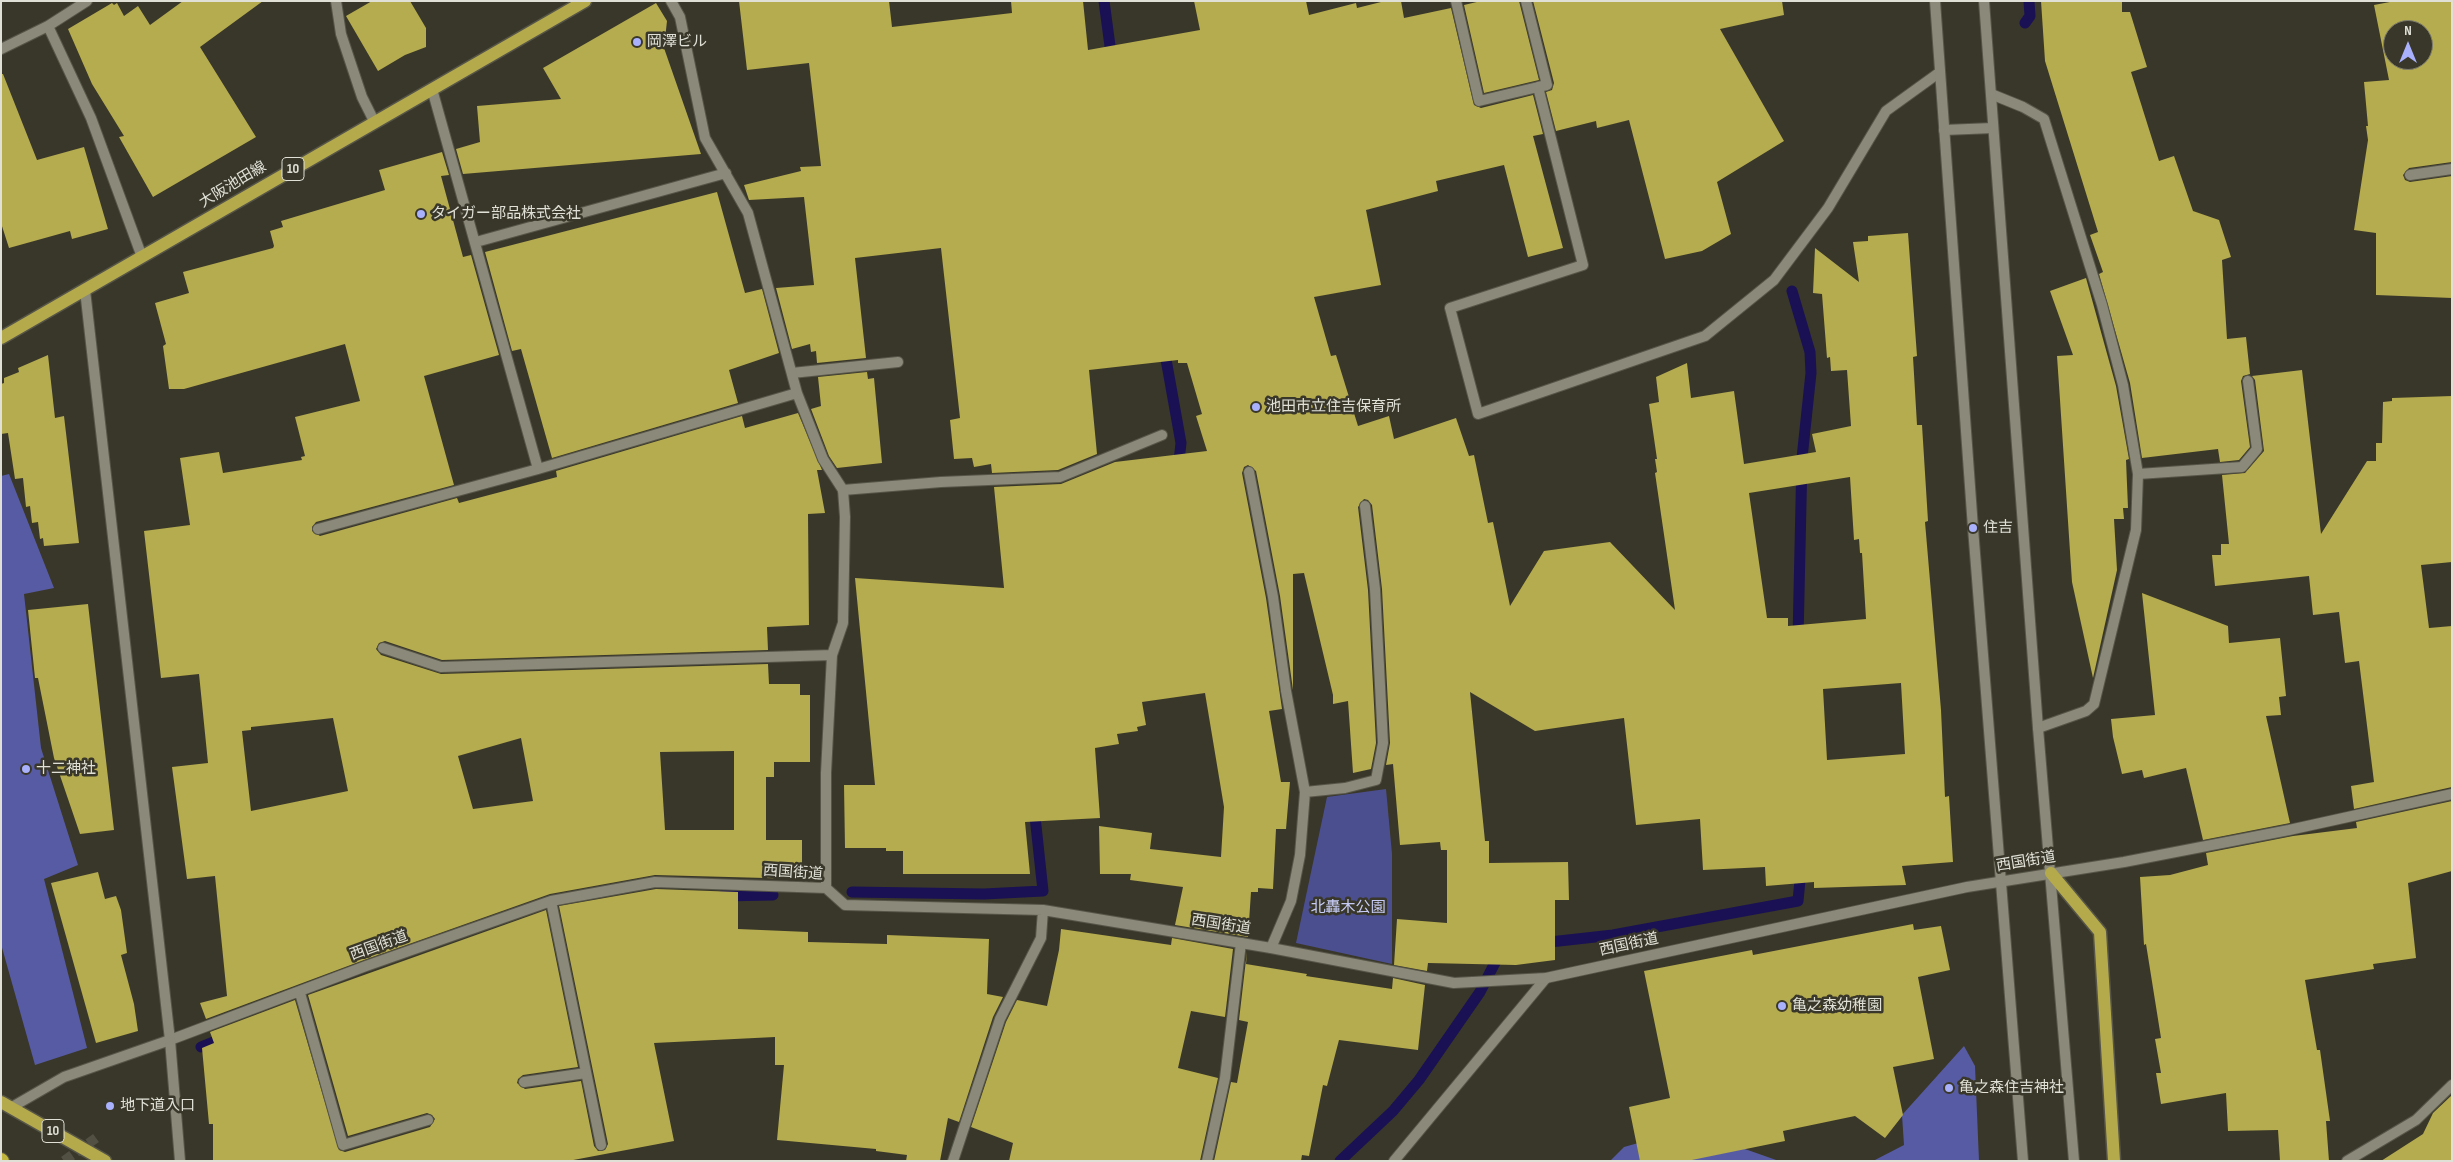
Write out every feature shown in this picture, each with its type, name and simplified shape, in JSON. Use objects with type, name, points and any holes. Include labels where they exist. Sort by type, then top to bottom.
[{"type":"main road","name":"大阪池田線","points":[[1,338],[374,121],[585,1]]},
{"type":"main road","points":[[2051,873],[2100,932],[2114,1161]]},
{"type":"main road","name":"10","points":[[7,1104],[106,1161]]},
{"type":"street","points":[[1,50],[48,26],[87,1]]},
{"type":"street","points":[[336,1],[341,34],[362,97],[374,121]]},
{"type":"street","points":[[671,1],[680,17],[705,138],[748,213],[797,393],[823,459],[843,490],[845,517],[843,623],[832,655],[826,772],[826,888]]},
{"type":"street","points":[[1456,1],[1479,101],[1547,85],[1526,1]]},
{"type":"street","points":[[1935,1],[2022,1161]]},
{"type":"street","points":[[1984,1],[2038,728],[2074,1161]]},
{"type":"street","points":[[48,26],[91,118],[142,257]]},
{"type":"street","points":[[1538,87],[1584,265],[1450,308],[1478,414],[1705,336],[1774,280],[1828,208],[1886,111],[1940,72]]},
{"type":"street","points":[[432,89],[538,469]]},
{"type":"street","points":[[1991,94],[2024,107],[2044,119],[2102,306],[2123,385],[2138,474],[2136,530],[2094,704],[2086,711],[2038,728]]},
{"type":"street","points":[[1944,130],[1993,128]]},
{"type":"street","points":[[2410,175],[2452,169]]},
{"type":"street","points":[[476,242],[726,173]]},
{"type":"street","points":[[85,290],[170,1040],[180,1161]]},
{"type":"street","points":[[792,373],[898,362]]},
{"type":"street","points":[[2138,474],[2242,466],[2257,449],[2248,381]]},
{"type":"street","points":[[318,529],[538,469],[797,393]]},
{"type":"street","points":[[843,490],[941,482],[1060,477],[1162,435]]},
{"type":"street","points":[[1249,472],[1273,597],[1286,691],[1305,792],[1300,855],[1291,901],[1270,948]]},
{"type":"street","points":[[1305,792],[1346,788],[1376,780],[1383,743],[1380,659],[1375,589],[1365,506]]},
{"type":"street","points":[[383,648],[441,667],[832,655]]},
{"type":"street","name":"西国街道","points":[[7,1104],[64,1077],[300,993],[366,966],[551,901],[655,882],[826,888],[845,905],[1043,910],[1270,948],[1454,982],[1546,978],[2001,881],[2124,862],[2289,830],[2452,794]]},
{"type":"street","points":[[551,901],[601,1145]]},
{"type":"street","points":[[953,1161],[1000,1019],[1041,938],[1043,910]]},
{"type":"street","points":[[1207,1161],[1225,1078],[1241,943]]},
{"type":"street","points":[[1394,1161],[1546,978]]},
{"type":"street","points":[[300,993],[343,1145],[428,1120]]},
{"type":"street","points":[[524,1082],[586,1073]]},
{"type":"street","points":[[2347,1161],[2416,1120],[2452,1085]]},
{"type":"green space","name":"北轟木公園","points":[[1386,789],[1392,854],[1392,964],[1296,943],[1327,797]]},
{"type":"shaded area","name":"十二神社","points":[[9,474],[54,588],[24,594],[41,748],[78,865],[44,879],[87,1048],[35,1065],[1,944],[1,476]]},
{"type":"shaded area","points":[[1964,1046],[1975,1066],[1979,1161],[1873,1161],[1904,1145],[1902,1115]]},
{"type":"shaded area","points":[[1688,1129],[1779,1161],[1610,1161],[1624,1147]]},
{"type":"building","points":[[183,1],[263,1],[200,47],[256,137],[153,197],[119,137],[124,136],[92,84],[68,29],[112,3],[114,5],[117,3],[124,16],[138,6],[150,25]]},
{"type":"building","points":[[372,1],[410,1],[426,28],[426,47],[405,55],[378,71],[346,16]]},
{"type":"building","points":[[739,1],[889,1],[892,27],[1012,13],[1011,1],[1083,1],[1088,50],[1200,30],[1194,1],[1306,1],[1309,15],[1356,3],[1357,8],[1385,1],[1401,1],[1404,18],[1451,8],[1474,105],[1481,108],[1533,95],[1543,134],[1533,136],[1563,248],[1528,257],[1504,165],[1436,181],[1438,191],[1366,210],[1381,285],[1314,297],[1331,356],[1336,355],[1358,426],[1389,416],[1394,439],[1456,418],[1469,456],[1474,455],[1488,523],[1493,522],[1510,606],[1544,551],[1610,542],[1675,610],[1655,473],[1657,472],[1655,459],[1657,459],[1649,404],[1659,402],[1656,377],[1687,363],[1691,398],[1734,391],[1744,464],[1816,452],[1812,434],[1851,426],[1847,370],[1831,371],[1830,357],[1827,358],[1822,294],[1813,293],[1815,248],[1859,282],[1853,242],[1868,241],[1868,236],[1908,233],[1917,356],[1913,357],[1917,425],[1922,425],[1928,521],[1925,522],[1941,710],[1945,797],[1949,796],[1953,862],[1902,866],[1906,885],[1814,888],[1814,882],[1766,886],[1765,867],[1703,870],[1700,819],[1636,825],[1624,718],[1535,731],[1470,692],[1485,841],[1489,841],[1489,863],[1568,862],[1569,900],[1555,900],[1555,960],[1516,965],[1428,963],[1427,971],[1394,965],[1397,919],[1447,923],[1447,850],[1441,850],[1440,842],[1400,845],[1393,764],[1386,765],[1390,743],[1382,589],[1372,505],[1368,500],[1364,499],[1358,507],[1368,590],[1376,743],[1371,769],[1353,773],[1348,701],[1333,704],[1333,695],[1304,573],[1293,574],[1293,690],[1280,596],[1256,471],[1248,465],[1244,467],[1242,473],[1266,598],[1282,709],[1269,711],[1281,782],[1290,782],[1286,829],[1276,829],[1273,889],[1258,888],[1258,892],[1251,892],[1248,937],[1175,925],[1183,887],[1130,880],[1131,874],[1100,874],[1099,826],[1152,833],[1150,849],[1221,857],[1224,807],[1205,693],[1142,702],[1146,725],[1137,727],[1138,731],[1117,734],[1119,744],[1095,748],[1100,818],[1025,822],[1030,874],[903,874],[903,851],[886,851],[886,848],[845,848],[844,785],[875,785],[855,578],[1004,588],[994,487],[1061,484],[1115,462],[1207,451],[1196,416],[1202,414],[1187,363],[1178,363],[1178,360],[1089,370],[1097,454],[1058,470],[992,473],[991,464],[974,467],[972,458],[954,459],[950,420],[960,418],[941,248],[855,258],[866,358],[817,363],[816,351],[811,352],[810,344],[792,349],[776,288],[814,285],[804,197],[749,200],[744,185],[801,171],[800,167],[821,166],[809,63],[747,70]],"holes":[[[1850,477],[1854,540],[1859,539],[1860,553],[1862,553],[1866,619],[1788,626],[1788,618],[1767,618],[1749,493]],[[1901,683],[1905,754],[1827,760],[1823,689]]]},
{"type":"building","points":[[1481,1],[1519,1],[1539,80],[1484,93],[1464,5]]},
{"type":"building","points":[[1533,1],[1782,1],[1784,15],[1720,29],[1784,141],[1717,182],[1731,234],[1702,251],[1665,259],[1629,120],[1597,128],[1596,121],[1556,131],[1546,92],[1552,90],[1554,83]]},
{"type":"building","points":[[2041,1],[2122,1],[2122,12],[2130,12],[2147,67],[2131,72],[2159,161],[2174,156],[2193,211],[2219,220],[2231,257],[2222,260],[2227,339],[2246,337],[2250,374],[2243,376],[2241,381],[2250,447],[2239,460],[2220,462],[2218,449],[2142,458],[2130,383],[2099,274],[2103,272],[2090,235],[2098,232],[2045,61]]},
{"type":"building","points":[[2395,1],[2452,1],[2452,162],[2409,168],[2403,175],[2405,180],[2410,182],[2452,176],[2452,298],[2376,295],[2376,233],[2354,230],[2368,140],[2364,82],[2389,80],[2387,70],[2433,70],[2433,20],[2383,20],[2383,50],[2374,5]]},
{"type":"building","points":[[656,3],[667,21],[664,48],[701,154],[463,174],[456,149],[480,142],[477,106],[561,99],[543,68]]},
{"type":"building","points":[[1,74],[3,74],[37,160],[84,147],[108,229],[72,239],[70,231],[9,248],[1,223]]},
{"type":"building","points":[[442,152],[449,175],[441,176],[463,257],[471,255],[499,355],[424,376],[454,485],[316,522],[312,527],[312,531],[320,536],[457,498],[459,503],[557,477],[556,471],[742,416],[745,428],[798,413],[822,470],[817,470],[825,513],[808,514],[809,625],[767,627],[768,650],[442,660],[385,641],[379,643],[376,649],[381,655],[441,674],[768,664],[769,684],[800,684],[800,695],[810,695],[810,762],[774,762],[774,777],[766,777],[766,840],[802,840],[802,879],[655,875],[550,894],[206,1019],[200,1003],[227,996],[215,876],[187,879],[172,767],[208,763],[199,674],[161,678],[144,531],[190,525],[180,458],[219,452],[223,473],[302,460],[301,457],[305,456],[295,417],[360,401],[345,344],[184,389],[169,389],[163,346],[166,344],[155,303],[189,293],[183,272],[273,248],[270,231],[283,227],[281,221],[385,190],[379,170]],"holes":[[[333,718],[348,791],[251,811],[242,731],[251,730],[251,727]],[[521,738],[533,801],[473,809],[458,756]],[[734,751],[734,830],[665,830],[660,752]]]},
{"type":"building","points":[[717,192],[745,293],[762,289],[779,353],[729,370],[738,403],[552,458],[521,349],[512,351],[485,252]]},
{"type":"building","points":[[2086,278],[2116,386],[2129,459],[2126,460],[2128,508],[2123,508],[2124,519],[2114,519],[2117,570],[2093,678],[2072,582],[2057,356],[2073,355],[2050,291]]},
{"type":"building","points":[[48,355],[55,418],[64,416],[79,543],[44,546],[43,538],[40,539],[38,522],[32,523],[30,506],[26,507],[23,478],[15,479],[8,433],[1,434],[1,384],[4,383],[4,378],[19,372],[18,368]]},
{"type":"building","points":[[2302,370],[2321,534],[2367,461],[2376,461],[2376,443],[2382,443],[2383,402],[2392,401],[2392,398],[2452,396],[2452,562],[2421,565],[2429,628],[2452,626],[2452,787],[2354,809],[2351,786],[2374,782],[2359,661],[2345,663],[2339,612],[2313,615],[2309,576],[2215,586],[2212,555],[2221,555],[2221,544],[2229,544],[2222,475],[2245,473],[2264,451],[2255,380],[2252,376]]},
{"type":"building","points":[[867,372],[868,379],[874,378],[882,463],[837,468],[829,456],[811,409],[821,406],[818,377]]},
{"type":"building","points":[[2142,593],[2228,626],[2229,643],[2280,638],[2286,696],[2279,697],[2281,715],[2266,716],[2290,823],[2203,840],[2186,768],[2144,778],[2142,770],[2122,774],[2113,737],[2111,719],[2155,715]]},
{"type":"building","points":[[88,604],[114,830],[80,834],[54,758],[38,678],[35,678],[28,610]]},
{"type":"building","points":[[2452,801],[2452,871],[2408,883],[2416,958],[2373,964],[2374,969],[2305,980],[2317,1050],[2320,1050],[2330,1121],[2326,1121],[2329,1161],[2280,1161],[2278,1130],[2228,1131],[2226,1093],[2161,1104],[2156,1073],[2161,1073],[2155,1039],[2161,1038],[2146,944],[2144,945],[2140,877],[2170,875],[2208,865],[2206,853],[2293,836],[2357,828],[2356,822]]},
{"type":"building","points":[[98,872],[105,899],[116,896],[121,910],[127,953],[121,955],[134,1004],[138,1031],[96,1043],[51,883]]},
{"type":"building","points":[[656,889],[738,892],[738,929],[808,932],[808,942],[887,944],[887,935],[989,939],[987,994],[1003,997],[993,1017],[959,1122],[948,1118],[940,1161],[906,1161],[907,1155],[876,1151],[876,1149],[777,1140],[784,1065],[775,1065],[775,1037],[654,1043],[674,1141],[568,1161],[213,1161],[213,1124],[209,1124],[202,1048],[214,1043],[210,1032],[295,1000],[339,1150],[345,1152],[430,1127],[435,1119],[427,1113],[348,1136],[308,995],[546,910],[578,1067],[523,1075],[518,1079],[517,1083],[525,1089],[581,1081],[594,1146],[598,1151],[605,1150],[608,1144],[559,906]]},
{"type":"building","name":"亀之森幼稚園","points":[[1913,924],[1914,930],[1941,926],[1950,970],[1918,977],[1934,1059],[1893,1067],[1903,1115],[1885,1138],[1855,1116],[1783,1131],[1785,1141],[1687,1161],[1640,1161],[1629,1107],[1670,1098],[1644,971],[1752,950],[1753,955]]},
{"type":"building","points":[[1061,929],[1171,945],[1172,938],[1233,949],[1225,1017],[1191,1011],[1178,1068],[1218,1078],[1200,1161],[1009,1161],[1013,1143],[971,1127],[1006,1022],[1017,1000],[1047,1006],[1059,950]]},
{"type":"building","points":[[1247,951],[1246,964],[1307,974],[1306,976],[1392,989],[1393,978],[1425,985],[1418,1050],[1339,1040],[1327,1086],[1323,1085],[1309,1156],[1302,1155],[1301,1161],[1214,1161],[1231,1082],[1237,1083],[1248,1022],[1239,1020]]},
{"type":"building","points":[[2452,1095],[2452,1161],[2381,1161],[2423,1134],[2433,1113]]},
{"type":"waterway","points":[[1104,1],[1112,61]]},
{"type":"waterway","points":[[2025,23],[2030,16],[2029,1]]},
{"type":"waterway","points":[[1792,291],[1810,352],[1811,373],[1802,458],[1798,639]]},
{"type":"waterway","points":[[1164,348],[1181,443],[1178,470]]},
{"type":"waterway","points":[[852,892],[984,894],[1043,891],[1034,807]]},
{"type":"waterway","points":[[1541,943],[1613,935],[1798,901],[1801,870]]},
{"type":"waterway","points":[[722,896],[773,895]]},
{"type":"waterway","points":[[1340,1161],[1393,1111],[1419,1080],[1480,992],[1500,953]]},
{"type":"waterway","points":[[201,1047],[228,1036]]},
{"type":"tunnel","points":[[64,1161],[96,1138]]},
{"type":"place","name":"岡澤ビル","points":[[637,42]]},
{"type":"place","name":"タイガー部品株式会社","points":[[421,214]]},
{"type":"place","name":"池田市立住吉保育所","points":[[1256,407]]},
{"type":"place","name":"住吉","points":[[1973,528]]},
{"type":"place","name":"十二神社","points":[[26,769]]},
{"type":"place","name":"亀之森幼稚園","points":[[1782,1006]]},
{"type":"place","name":"亀之森住吉神社","points":[[1949,1088]]},
{"type":"place","name":"地下道入口","points":[[110,1106]]}]
